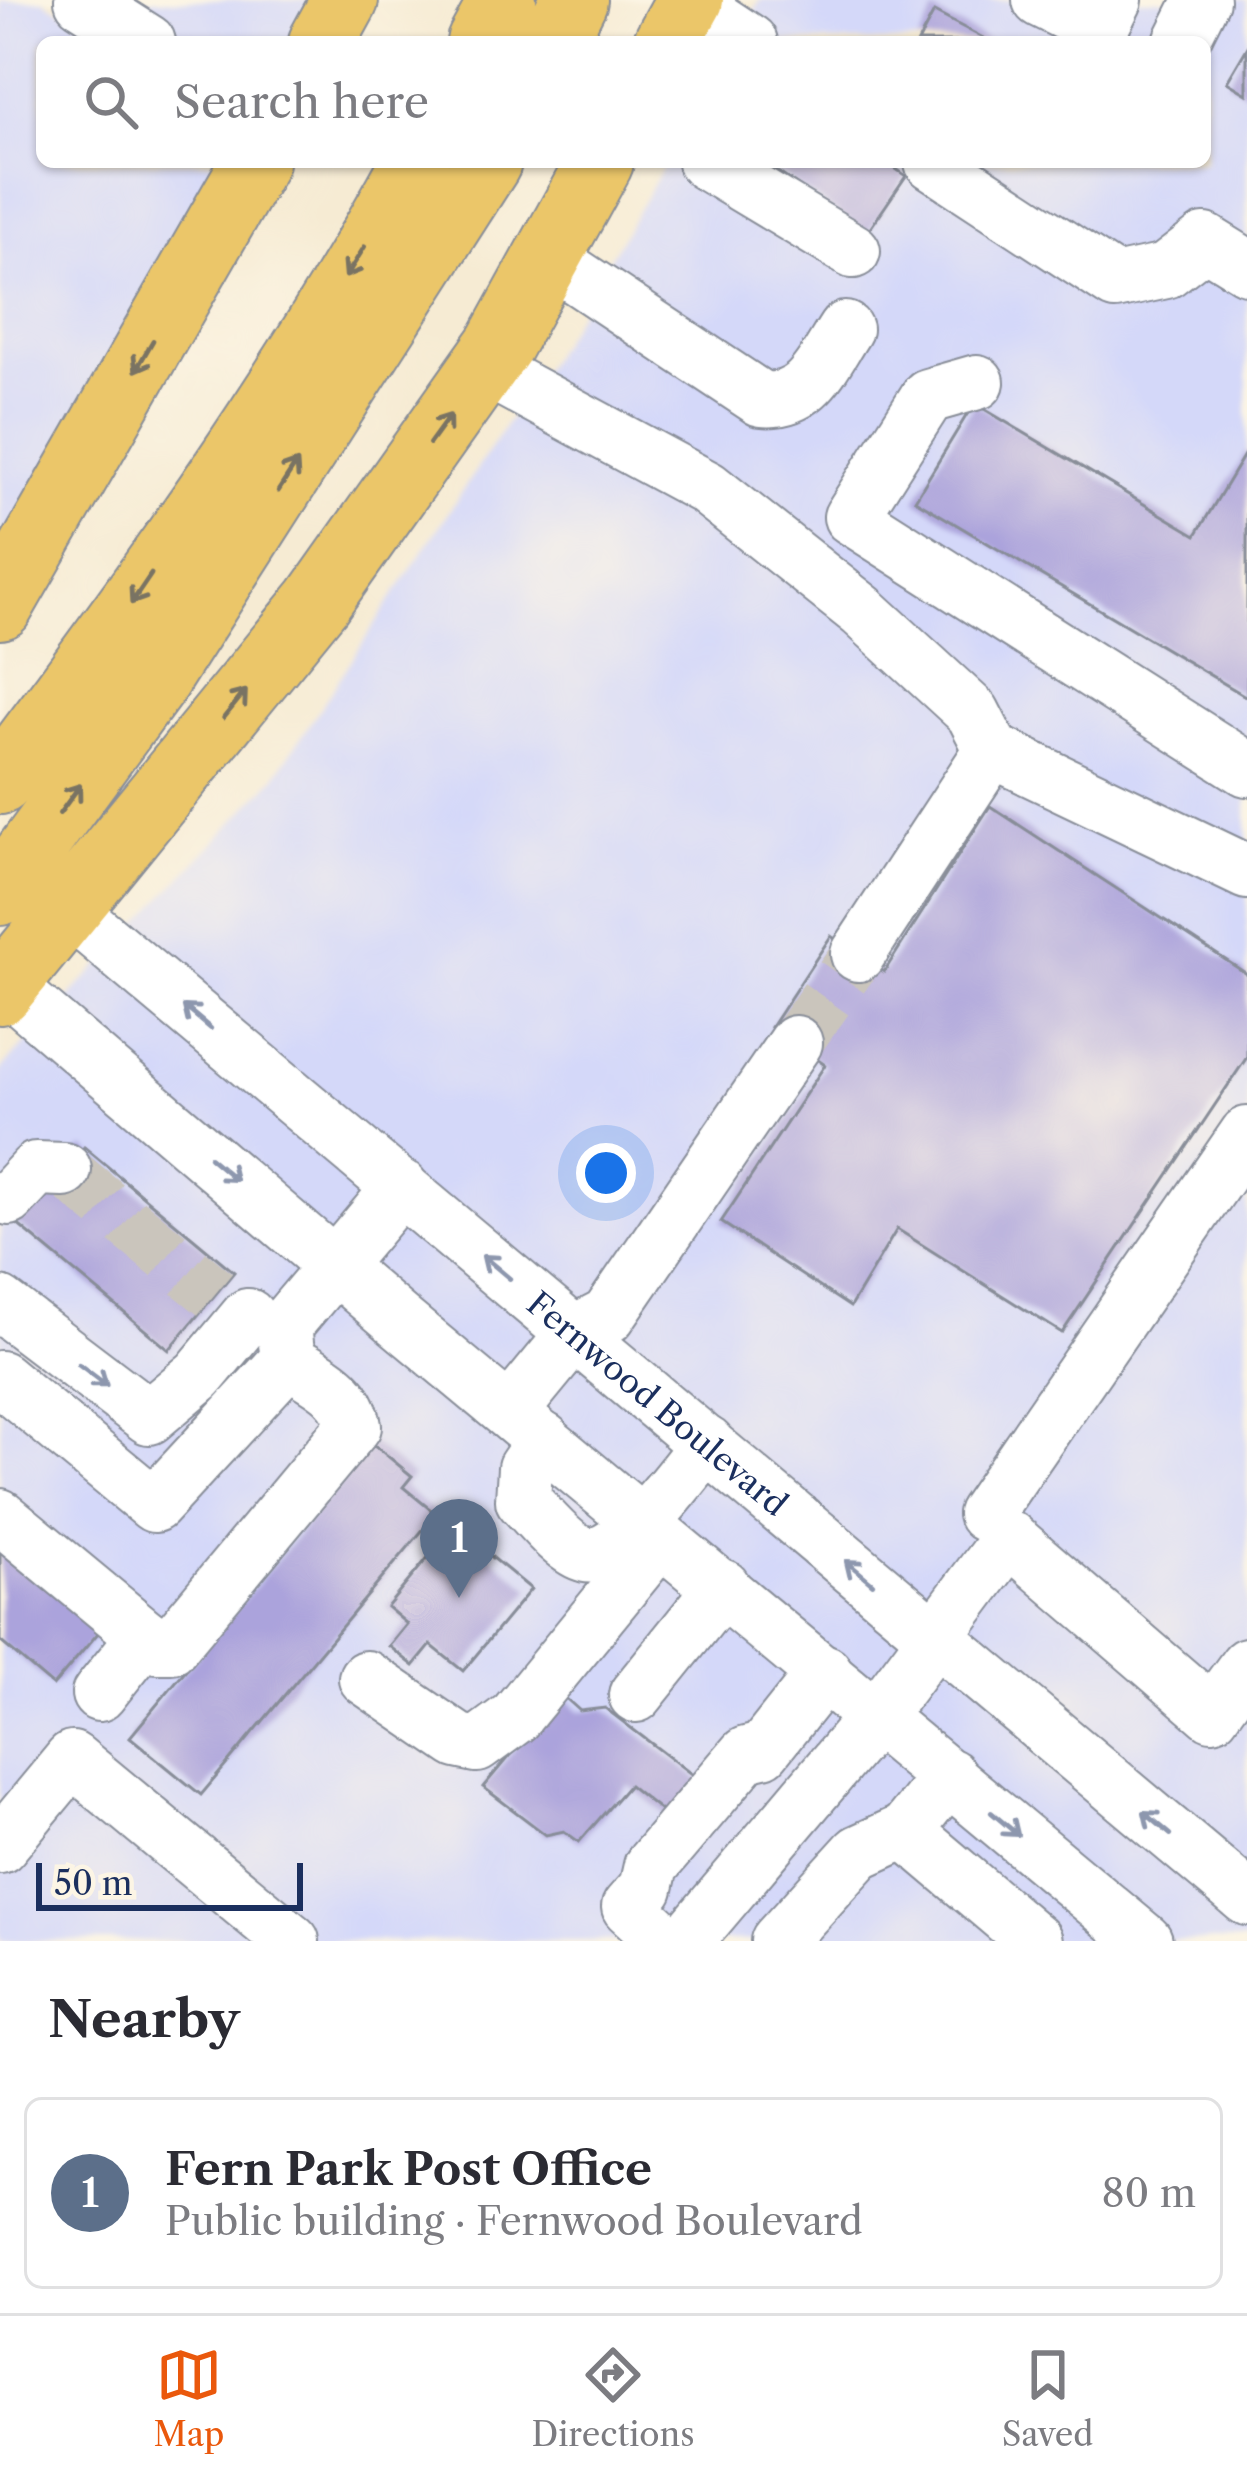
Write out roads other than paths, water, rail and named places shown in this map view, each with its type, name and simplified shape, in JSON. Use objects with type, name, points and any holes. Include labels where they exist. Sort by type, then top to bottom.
[{"type":"main road","points":[[325,36],[345,0]]},
{"type":"main road","points":[[483,36],[503,0]]},
{"type":"main road","points":[[556,36],[574,0]]},
{"type":"main road","points":[[0,606],[252,168]]},
{"type":"main road","points":[[0,781],[109,637],[253,424],[411,168]]},
{"type":"main road","points":[[0,892],[154,683],[484,168]]},
{"type":"main road","points":[[3,988],[318,601],[484,368],[597,168]]},
{"type":"street","points":[[82,0],[139,36]]},
{"type":"street","points":[[1040,0],[1110,28]]},
{"type":"street","points":[[1184,36],[1202,0]]},
{"type":"street","points":[[682,15],[735,36]]},
{"type":"street","points":[[716,168],[853,251]]},
{"type":"street","points":[[941,168],[1115,281],[1166,271],[1205,241],[1247,266]]},
{"type":"street","points":[[547,257],[761,399],[786,402],[803,392],[845,329]]},
{"type":"street","points":[[484,368],[707,488],[862,611],[973,713],[992,750],[1247,872]]},
{"type":"street","points":[[977,382],[928,396],[851,517],[1247,770]]},
{"type":"street","points":[[858,954],[992,750]]},
{"type":"street","name":"Fernwood Boulevard","points":[[69,910],[1247,1898]]},
{"type":"street","points":[[3,988],[1145,1941]]},
{"type":"street","points":[[527,1426],[575,1333],[608,1316],[795,1043]]},
{"type":"street","points":[[686,1941],[877,1715],[934,1635],[988,1518],[1247,1134]]},
{"type":"street","points":[[9,1198],[37,1169],[64,1170]]},
{"type":"street","points":[[0,1304],[149,1417],[259,1324],[338,1268],[401,1187]]},
{"type":"street","points":[[0,1378],[154,1505],[259,1324]]},
{"type":"street","points":[[0,1516],[157,1646],[171,1646],[187,1633],[354,1426],[351,1408],[338,1392],[259,1324]]},
{"type":"street","points":[[366,1678],[458,1742],[477,1745],[515,1717],[641,1563],[645,1523],[707,1444]]},
{"type":"street","points":[[988,1518],[1212,1713],[1247,1665]]},
{"type":"street","points":[[636,1695],[723,1587]]},
{"type":"street","points":[[99,1694],[145,1636]]},
{"type":"street","points":[[666,1941],[629,1907],[646,1888],[651,1866],[746,1754],[763,1750],[825,1672]]},
{"type":"street","points":[[0,1846],[73,1759],[292,1941]]},
{"type":"street","points":[[778,1941],[847,1862],[905,1831],[949,1776]]},
{"type":"street","points":[[905,1831],[1035,1941],[1084,1889]]},
{"type":"tunnel","points":[[795,1043],[858,954]]},
{"type":"tunnel","points":[[64,1170],[215,1294]]},
{"type":"place","name":"Fern Park Post Office","points":[[459,1598]]}]
